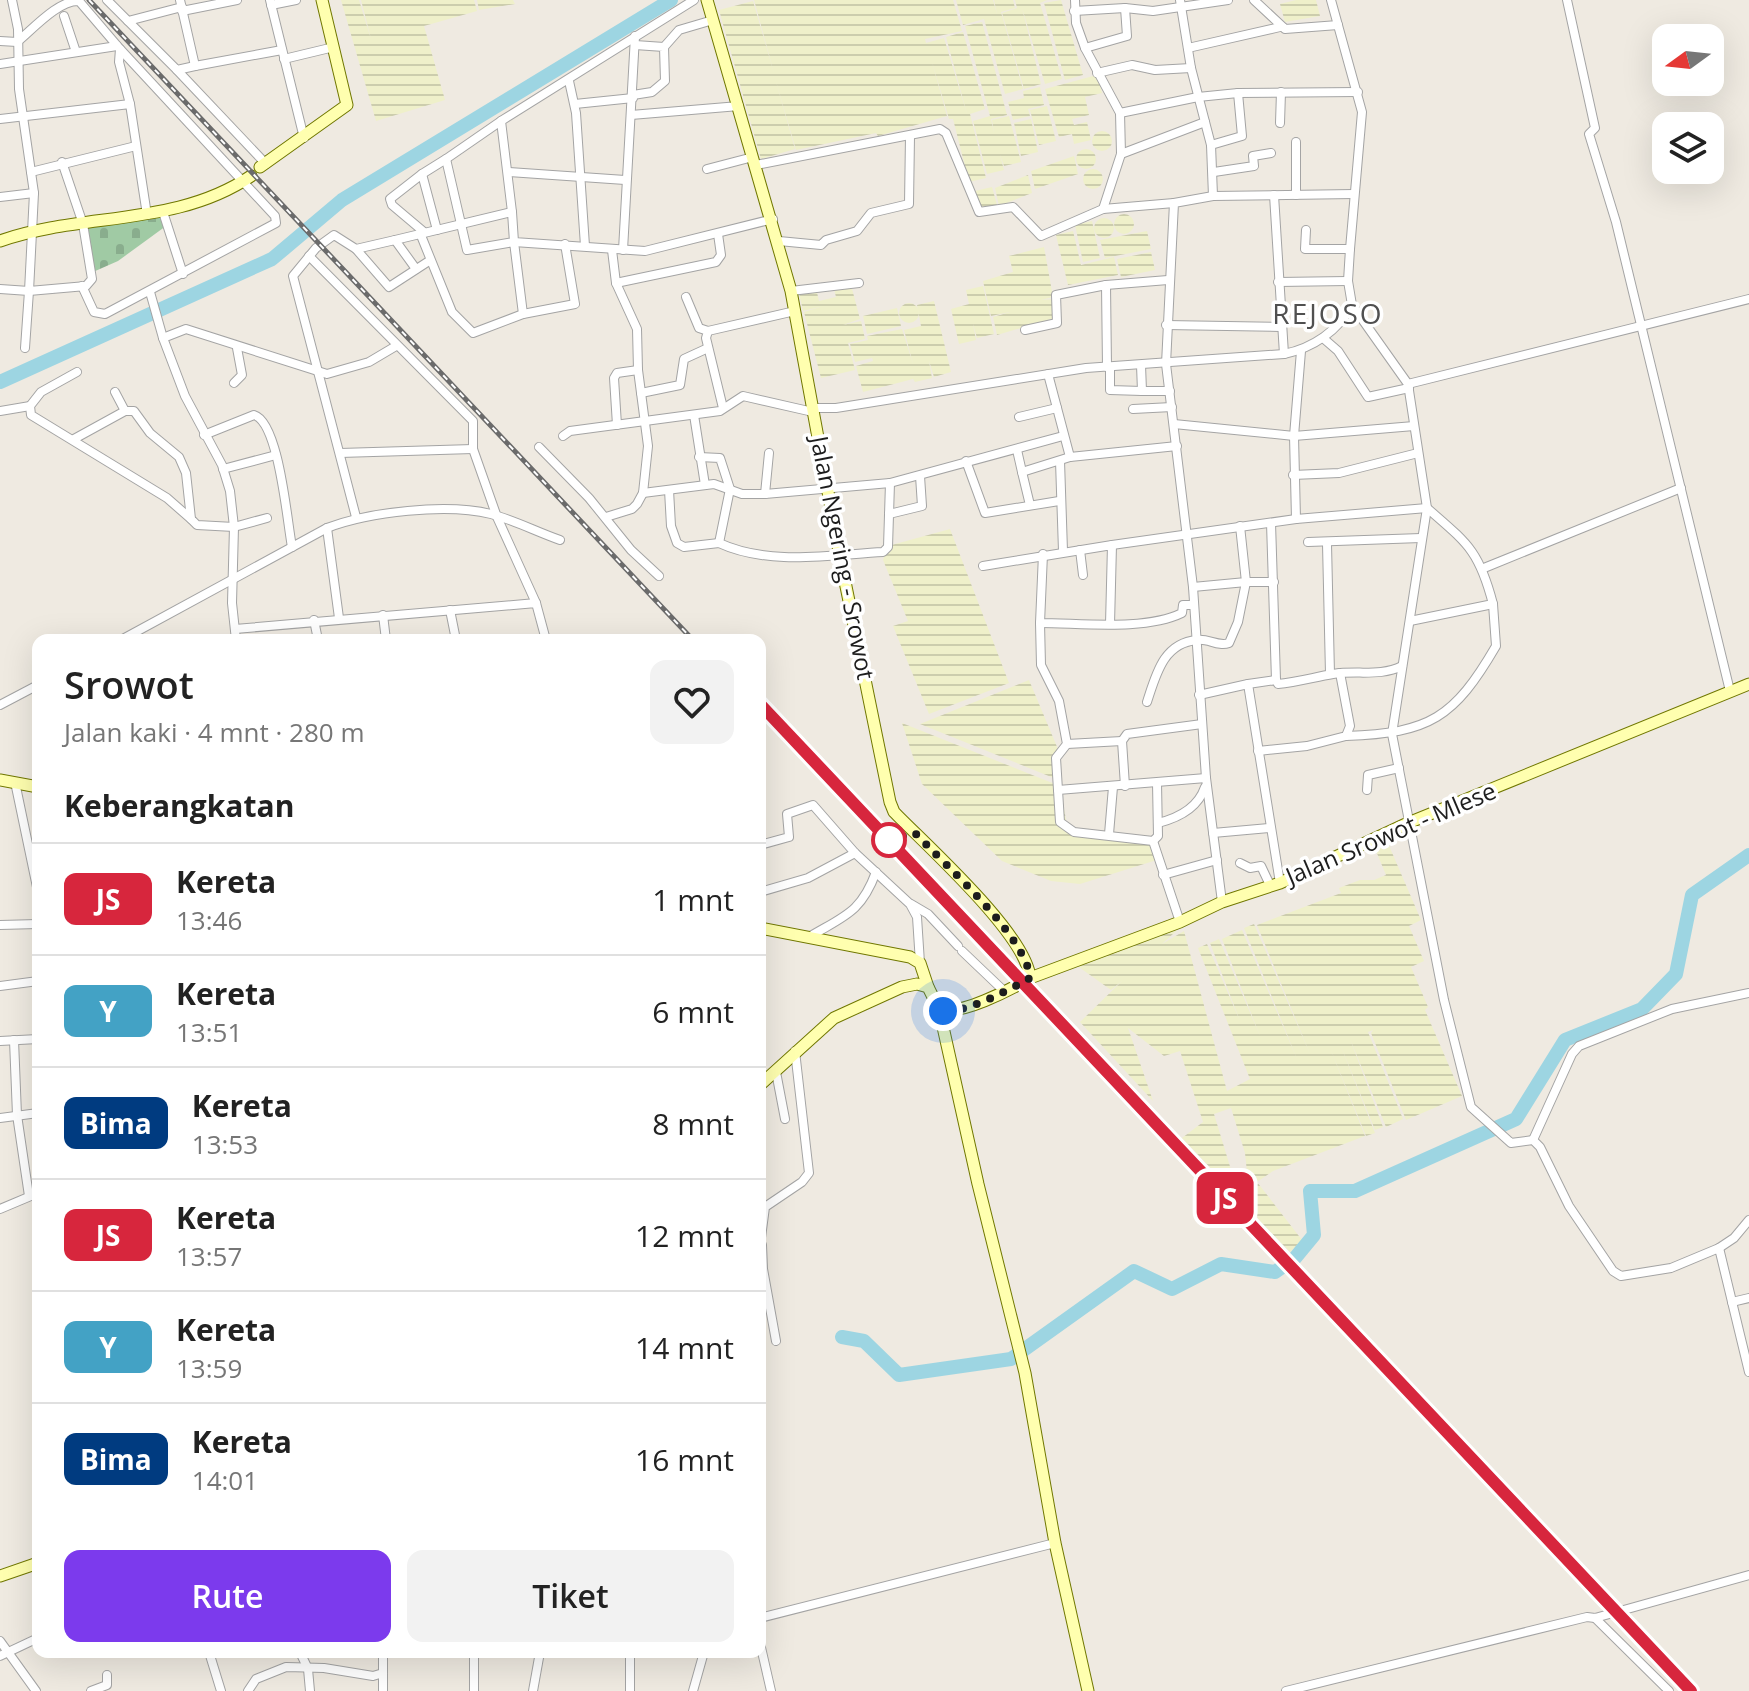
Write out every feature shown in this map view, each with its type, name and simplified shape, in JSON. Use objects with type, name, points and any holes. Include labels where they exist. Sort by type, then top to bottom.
[{"type":"street","points":[[12,0],[18,29],[17,61],[34,193],[25,348]]},
{"type":"street","points":[[0,41],[17,42],[71,0],[81,3],[119,48],[255,172]]},
{"type":"street","points":[[82,286],[99,315],[151,296],[183,274],[276,223],[255,172],[177,70],[107,0]]},
{"type":"street","points":[[128,21],[181,6],[237,0]]},
{"type":"street","points":[[296,0],[270,2],[304,139]]},
{"type":"street","points":[[0,241],[34,231],[163,212],[255,172],[304,139],[347,105],[322,0]]},
{"type":"street","points":[[565,244],[575,304],[523,314],[469,333],[452,312],[429,261],[422,233],[392,205],[390,199],[501,121],[635,40],[694,0]]},
{"type":"street","name":"Jalan Ngering - Srowot","points":[[707,0],[773,219],[791,291],[840,557],[894,812],[998,919],[1029,967],[1030,978]]},
{"type":"street","points":[[1075,0],[1074,11],[1085,48],[1120,113],[1121,154],[1103,209]]},
{"type":"street","points":[[1074,11],[1125,8],[1153,11],[1181,3],[1228,0]]},
{"type":"street","points":[[1254,0],[1280,27]]},
{"type":"street","points":[[1331,0],[1362,112],[1348,281],[1352,305],[1409,386],[1427,508],[1392,734],[1444,1000],[1471,1107],[1496,1126],[1502,1137],[1516,1143],[1533,1140]]},
{"type":"street","points":[[1567,0],[1595,128],[1589,134],[1616,222],[1730,691]]},
{"type":"street","points":[[1181,3],[1191,68],[1211,145],[1213,196]]},
{"type":"street","points":[[181,6],[195,66]]},
{"type":"street","points":[[1085,48],[1127,36],[1125,8]]},
{"type":"street","points":[[64,16],[76,52]]},
{"type":"street","points":[[575,104],[652,92],[663,84],[664,47],[679,30],[713,20]]},
{"type":"street","points":[[1188,48],[1280,27],[1299,30],[1338,25]]},
{"type":"street","points":[[635,40],[664,47]]},
{"type":"street","points":[[623,250],[635,40]]},
{"type":"street","points":[[177,70],[334,47]]},
{"type":"street","points":[[0,64],[119,48]]},
{"type":"street","points":[[119,48],[147,215]]},
{"type":"street","points":[[1097,73],[1132,65],[1155,70],[1191,68]]},
{"type":"street","points":[[569,81],[575,104],[585,246]]},
{"type":"street","points":[[1280,123],[1281,92]]},
{"type":"street","points":[[1120,113],[1198,97],[1238,93],[1358,92]]},
{"type":"street","points":[[1211,145],[1242,136],[1238,93]]},
{"type":"street","points":[[0,119],[130,104]]},
{"type":"street","points":[[631,115],[739,106]]},
{"type":"street","points":[[501,121],[523,314]]},
{"type":"street","points":[[1121,154],[1205,122]]},
{"type":"street","points":[[707,169],[944,131],[979,212],[1013,207],[1041,236],[1103,209],[1213,196],[1354,194]]},
{"type":"street","points":[[779,241],[821,245],[826,240],[857,231],[871,213],[909,204],[910,136]]},
{"type":"street","points":[[1296,142],[1296,195]]},
{"type":"street","points":[[31,172],[136,146]]},
{"type":"street","points":[[1214,172],[1254,166],[1253,156],[1271,153]]},
{"type":"street","points":[[446,159],[467,250],[514,242],[645,251],[773,219]]},
{"type":"street","points":[[0,289],[29,291],[90,284],[92,279],[83,224],[62,162]]},
{"type":"street","points":[[509,172],[625,180]]},
{"type":"street","points":[[422,174],[437,230]]},
{"type":"street","points":[[0,197],[34,193]]},
{"type":"street","points":[[1274,195],[1284,354]]},
{"type":"street","points":[[1174,203],[1166,364],[1193,587],[1206,780],[1222,902]]},
{"type":"street","points":[[163,212],[183,274]]},
{"type":"street","points":[[356,249],[512,212]]},
{"type":"street","points":[[1306,230],[1305,249],[1350,249]]},
{"type":"street","points":[[616,283],[716,262],[721,255],[718,234]]},
{"type":"street","points":[[356,517],[293,276],[327,236],[334,235],[356,249],[389,287],[429,261]]},
{"type":"street","points":[[395,240],[416,269]]},
{"type":"street","points":[[606,517],[632,509],[643,493],[648,446],[638,370],[637,329],[616,283],[612,250]]},
{"type":"street","points":[[309,256],[396,346]]},
{"type":"street","points":[[1025,330],[1057,323],[1056,295],[1106,285],[1168,280]]},
{"type":"street","points":[[1278,282],[1348,281]]},
{"type":"street","points":[[791,291],[859,283]]},
{"type":"street","points":[[1106,285],[1110,390],[1170,391]]},
{"type":"street","points":[[151,296],[163,338],[204,435],[223,469],[233,505],[235,634]]},
{"type":"street","points":[[686,297],[699,328],[708,331],[795,311]]},
{"type":"street","points":[[1323,338],[1338,351],[1368,397],[1749,299]]},
{"type":"street","points":[[563,436],[694,415],[723,408],[743,396],[813,410],[1048,374],[1284,354],[1301,351],[1323,338],[1343,322],[1352,305]]},
{"type":"street","points":[[1166,325],[1281,327]]},
{"type":"street","points":[[163,338],[186,329],[319,373],[345,370],[402,346],[473,421],[473,449],[497,517],[536,603],[544,634]]},
{"type":"street","points":[[708,331],[708,348],[723,408]]},
{"type":"street","points":[[234,383],[242,375],[237,348]]},
{"type":"street","points":[[641,393],[680,385],[684,359],[708,348]]},
{"type":"street","points":[[1296,519],[1294,436],[1301,351]]},
{"type":"street","points":[[1141,365],[1142,391]]},
{"type":"street","points":[[617,425],[614,378],[617,373],[638,370]]},
{"type":"street","points":[[0,411],[30,406],[41,392],[77,372]]},
{"type":"street","points":[[1048,374],[1070,457]]},
{"type":"street","points":[[115,392],[125,411]]},
{"type":"street","points":[[30,406],[35,419],[74,439],[167,498],[206,528],[234,527],[267,518]]},
{"type":"street","points":[[1133,409],[1172,407]]},
{"type":"street","points":[[1019,417],[1057,408]]},
{"type":"street","points":[[74,439],[125,411],[134,411],[150,433],[179,457],[186,473],[191,519]]},
{"type":"street","points":[[694,415],[705,485]]},
{"type":"street","points":[[204,435],[260,416],[268,425],[292,547]]},
{"type":"street","points":[[1174,424],[1294,436],[1414,426]]},
{"type":"street","points":[[643,493],[705,485],[742,494],[765,494],[890,483],[1063,436]]},
{"type":"street","points":[[1022,472],[1070,457],[1177,446]]},
{"type":"street","points":[[539,447],[606,517],[631,550],[659,576]]},
{"type":"street","points":[[340,453],[473,449]]},
{"type":"street","points":[[1017,450],[1030,505]]},
{"type":"street","points":[[765,494],[769,453]]},
{"type":"street","points":[[1293,475],[1339,473],[1418,453]]},
{"type":"street","points":[[223,469],[276,455]]},
{"type":"street","points":[[699,457],[719,456],[730,489],[719,543]]},
{"type":"street","points":[[966,461],[985,513],[1059,501]]},
{"type":"street","points":[[1060,461],[1063,551]]},
{"type":"street","points":[[889,514],[922,506],[920,476]]},
{"type":"street","points":[[669,490],[671,526],[677,543],[684,547],[719,543],[740,553],[840,557],[884,552],[890,483]]},
{"type":"street","points":[[1484,568],[1681,488]]},
{"type":"street","points":[[983,566],[1043,554],[1187,536],[1240,526],[1427,508],[1471,546],[1484,568],[1493,604],[1497,642],[1482,670],[1447,713],[1392,734],[1346,736],[1307,746],[1258,751]]},
{"type":"street","points":[[132,634],[327,528],[356,517],[416,510],[497,517],[560,540]]},
{"type":"street","points":[[1271,523],[1278,684],[1335,674],[1391,672],[1402,666]]},
{"type":"street","points":[[1147,702],[1164,658],[1176,646],[1198,639],[1222,645],[1232,641],[1246,582],[1240,526]]},
{"type":"street","points":[[327,528],[339,618]]},
{"type":"street","points":[[1308,542],[1327,544],[1421,538]]},
{"type":"street","points":[[1327,544],[1335,674],[1350,726],[1346,736]]},
{"type":"street","points":[[1110,624],[1112,545]]},
{"type":"street","points":[[1080,550],[1083,575]]},
{"type":"street","points":[[1043,554],[1041,665],[1059,701],[1067,744]]},
{"type":"street","points":[[1193,587],[1274,582]]},
{"type":"street","points":[[235,629],[536,603]]},
{"type":"street","points":[[1410,621],[1493,604]]},
{"type":"street","points":[[1040,623],[1110,624],[1173,617],[1182,613],[1183,605],[1194,605]]},
{"type":"street","points":[[450,610],[455,634]]},
{"type":"street","points":[[383,615],[385,634]]},
{"type":"street","points":[[314,620],[317,634]]},
{"type":"street","points":[[1199,695],[1276,680]]},
{"type":"street","points":[[1248,684],[1275,884]]},
{"type":"street","name":"Jalan Srowot - Mlese","points":[[1030,978],[1275,884],[1408,823],[1749,684]]},
{"type":"street","points":[[0,705],[32,688]]},
{"type":"street","points":[[1153,841],[1064,828],[1060,822],[1057,753],[1067,744],[1122,741],[1132,732],[1202,724]]},
{"type":"street","points":[[1122,741],[1125,786]]},
{"type":"street","points":[[1367,790],[1368,775],[1399,768]]},
{"type":"street","points":[[0,780],[32,786]]},
{"type":"street","points":[[1058,790],[1206,780]]},
{"type":"street","points":[[1158,823],[1176,818],[1189,809],[1206,780]]},
{"type":"street","points":[[15,782],[32,863]]},
{"type":"street","points":[[1153,841],[1158,836],[1157,783]]},
{"type":"street","points":[[1109,834],[1113,787]]},
{"type":"street","points":[[766,843],[789,837],[787,814],[813,805],[855,853],[910,904],[928,914],[1004,991]]},
{"type":"street","points":[[1213,833],[1269,828]]},
{"type":"street","points":[[1153,841],[1180,922]]},
{"type":"street","points":[[766,890],[808,878],[855,853]]},
{"type":"street","points":[[1163,875],[1217,860]]},
{"type":"street","points":[[1240,863],[1250,868],[1261,866],[1275,884]]},
{"type":"street","points":[[809,937],[858,907],[866,897],[876,872]]},
{"type":"street","points":[[910,904],[919,928],[920,963],[939,1009],[978,1184],[1018,1339],[1055,1543],[1088,1691]]},
{"type":"street","points":[[0,925],[32,924]]},
{"type":"street","points":[[766,928],[910,957],[920,963]]},
{"type":"street","points":[[939,1009],[955,1011],[1030,978]]},
{"type":"street","points":[[0,986],[32,982]]},
{"type":"street","points":[[766,1080],[821,1027],[848,1011],[902,987],[917,984],[928,987]]},
{"type":"street","points":[[1533,1140],[1572,1054],[1579,1046],[1672,1009],[1749,993]]},
{"type":"street","points":[[0,1041],[32,1039]]},
{"type":"street","points":[[14,1040],[17,1115],[32,1189]]},
{"type":"street","points":[[766,1201],[809,1173],[795,1050]]},
{"type":"street","points":[[776,1072],[785,1119]]},
{"type":"street","points":[[0,1118],[32,1114]]},
{"type":"street","points":[[1533,1140],[1540,1147],[1569,1206],[1613,1271],[1621,1276],[1671,1268],[1719,1248],[1734,1238],[1749,1220]]},
{"type":"street","points":[[0,1209],[32,1194]]},
{"type":"street","points":[[1719,1248],[1749,1372]]},
{"type":"street","points":[[1732,1302],[1749,1298]]},
{"type":"street","points":[[766,1318],[776,1341]]},
{"type":"street","points":[[766,1616],[1055,1543]]},
{"type":"street","points":[[0,1576],[32,1565]]},
{"type":"street","points":[[1286,1691],[1595,1618],[1749,1575]]},
{"type":"street","points":[[1595,1618],[1669,1691]]},
{"type":"street","points":[[0,1641],[5,1654],[36,1691]]},
{"type":"street","points":[[5,1654],[32,1641]]},
{"type":"street","points":[[211,1658],[221,1691]]},
{"type":"street","points":[[303,1658],[308,1669],[310,1691]]},
{"type":"street","points":[[250,1690],[256,1679],[295,1666],[383,1680],[383,1658]]},
{"type":"street","points":[[474,1658],[474,1691]]},
{"type":"street","points":[[533,1691],[541,1658]]},
{"type":"street","points":[[630,1658],[630,1691]]},
{"type":"street","points":[[693,1691],[702,1658]]},
{"type":"street","points":[[763,1658],[771,1691]]},
{"type":"street","points":[[91,1691],[107,1685],[107,1675]]},
{"type":"green space","points":[[341,0],[359,0],[371,39],[361,0],[474,0],[477,11],[424,26],[445,100],[376,121]]},
{"type":"green space","points":[[477,0],[513,0],[515,4],[479,10]]},
{"type":"green space","points":[[754,0],[953,0],[962,31],[925,39],[926,43],[944,38],[967,114],[946,37],[963,32],[985,109],[970,114],[986,178],[969,182],[953,119],[949,119],[932,62],[947,116],[878,136],[876,133],[796,150],[775,78],[795,149],[761,159],[719,10],[753,1],[774,73]]},
{"type":"green space","points":[[956,0],[993,0],[997,14],[994,0],[1013,0],[1015,8],[1001,12],[1023,89],[1005,94],[984,19],[963,25]]},
{"type":"green space","points":[[1015,0],[1047,0],[1040,3],[1062,79],[1045,84],[1022,8],[1041,84],[1024,89],[1002,13],[1017,8]]},
{"type":"green space","points":[[1061,0],[1083,75],[1065,80],[1044,3]]},
{"type":"green space","points":[[1316,0],[1320,16],[1285,22],[1280,4]]},
{"type":"green space","points":[[982,22],[1007,115],[991,119],[994,133],[992,120],[1009,116],[1021,162],[1004,166],[1000,155],[1004,170],[987,174],[973,121],[990,116],[965,26]]},
{"type":"green space","points":[[1097,75],[1102,93],[1085,97],[1089,115],[1072,119],[1074,125],[1087,122],[1091,140],[1074,144],[1072,134],[1059,137],[1045,89]]},
{"type":"green space","points":[[1040,87],[1044,105],[1028,109],[1030,116],[1013,120],[1008,102],[1024,98],[1023,91]]},
{"type":"green space","points":[[1047,106],[1056,141],[1039,145],[1030,110]]},
{"type":"green space","points":[[1031,119],[1038,152],[1021,156],[1014,123]]},
{"type":"green space","points":[[1102,131],[1109,134],[1112,141],[1109,148],[1102,151],[1095,148],[1092,141],[1095,134]]},
{"type":"green space","points":[[1086,149],[1093,152],[1096,159],[1093,166],[1086,169],[1079,166],[1076,159],[1079,152]]},
{"type":"green space","points":[[1074,156],[1078,174],[1035,189],[1031,171]]},
{"type":"green space","points":[[1093,169],[1100,172],[1103,179],[1100,186],[1093,189],[1086,186],[1083,179],[1086,172]]},
{"type":"green space","points":[[1028,175],[1032,193],[999,206],[995,188]]},
{"type":"green space","points":[[992,187],[997,205],[980,209],[975,191]]},
{"type":"green space","points":[[1124,214],[1131,217],[1134,224],[1131,231],[1124,234],[1117,231],[1114,224],[1117,217]]},
{"type":"green space","points":[[160,215],[166,226],[118,261],[93,272],[84,227]]},
{"type":"green space","points":[[1104,218],[1111,221],[1114,228],[1111,235],[1104,238],[1097,235],[1094,228],[1097,221]]},
{"type":"green space","points":[[1092,221],[1100,258],[1083,262],[1075,225]]},
{"type":"green space","points":[[1073,231],[1081,265],[1114,257],[1118,275],[1068,285],[1056,235]]},
{"type":"green space","points":[[1147,231],[1151,249],[1105,258],[1100,240]]},
{"type":"green space","points":[[1044,247],[1053,297],[1041,300],[1054,299],[1058,317],[997,335],[993,317],[1010,312],[991,316],[983,281],[1013,272],[1009,256]]},
{"type":"green space","points":[[1151,252],[1155,270],[1121,277],[1117,259]]},
{"type":"green space","points":[[851,285],[860,319],[843,325],[861,321],[865,339],[848,343],[855,370],[821,378],[804,312],[820,307],[803,311],[799,293],[816,288],[819,301],[836,297],[834,289]]},
{"type":"green space","points":[[983,286],[994,334],[977,338],[973,324],[976,340],[959,344],[951,309],[969,304],[966,290]]},
{"type":"green space","points":[[934,301],[951,372],[934,377],[929,361],[932,378],[915,382],[913,379],[863,392],[856,366],[873,361],[872,358],[855,362],[850,344],[868,340],[867,336],[902,329],[913,364],[904,330],[921,326],[917,305]]},
{"type":"green space","points":[[909,303],[916,306],[919,313],[916,320],[909,323],[902,320],[899,313],[902,306]]},
{"type":"green space","points":[[897,308],[901,326],[867,334],[863,316]]},
{"type":"green space","points":[[950,529],[1009,683],[929,714],[893,626],[908,621],[883,560],[888,546]]},
{"type":"green space","points":[[1029,680],[1060,754],[1061,781],[920,724]]},
{"type":"green space","points":[[902,723],[1060,786],[1068,831],[1153,839],[1160,859],[1080,884],[1051,881],[1002,861],[922,784]]},
{"type":"green space","points":[[1384,834],[1421,920],[1409,926],[1424,961],[1411,967],[1428,1007],[1425,1010],[1462,1096],[1406,1120],[1371,1033],[1373,1030],[1368,1032],[1403,1119],[1386,1127],[1350,1039],[1383,1127],[1375,1130],[1340,1044],[1375,1133],[1366,1136],[1330,1048],[1365,1136],[1273,1171],[1257,1182],[1247,1172],[1245,1153],[1231,1108],[1214,1114],[1232,1173],[1223,1181],[1182,1138],[1203,1122],[1180,1051],[1164,1056],[1128,1028],[1153,1101],[1080,1022],[1122,981],[1111,990],[1076,965],[1186,922],[1162,944],[1184,931],[1227,1091],[1250,1079],[1198,948],[1207,944],[1240,1021],[1210,943],[1219,939],[1260,1036],[1222,939],[1242,930],[1297,1059],[1244,928],[1254,924],[1310,1054],[1257,925],[1341,893],[1339,888],[1386,875],[1371,839]]},
{"type":"green space","points":[[1257,1182],[1302,1240],[1290,1252],[1258,1219],[1249,1190]]},
{"type":"waterway","points":[[0,382],[272,259],[342,200],[671,0]]},
{"type":"waterway","points":[[842,1337],[864,1341],[899,1375],[1011,1359],[1134,1271],[1172,1289],[1221,1264],[1275,1272],[1295,1258],[1314,1235],[1310,1191],[1355,1191],[1516,1119],[1565,1040],[1642,1009],[1676,974],[1692,895],[1749,855]]},
{"type":"railway","points":[[89,0],[687,634]]},
{"type":"railway","points":[[766,710],[1691,1691]]},
{"type":"train","name":"JS","points":[[766,710],[1691,1691]]},
{"type":"district","name":"REJOSO","points":[[1328,314]]},
{"type":"route","points":[[889,840],[915,833],[998,919],[1029,967],[1030,978],[1018,985],[955,1011],[943,1011]]}]
